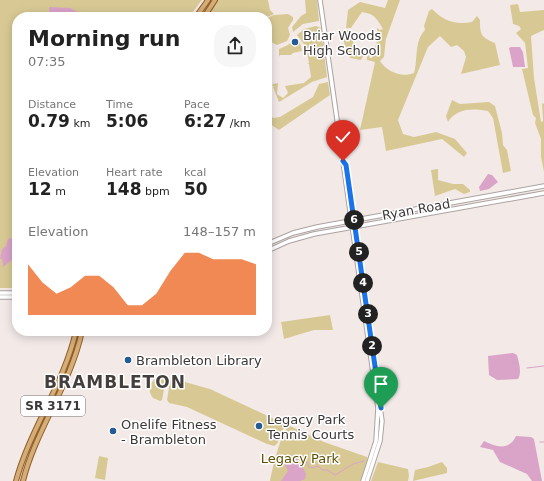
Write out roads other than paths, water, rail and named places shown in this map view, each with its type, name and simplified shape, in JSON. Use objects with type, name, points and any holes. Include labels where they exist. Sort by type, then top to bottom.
[{"type":"main road","points":[[200,12],[208,0]]},
{"type":"main road","points":[[207,12],[215,0]]},
{"type":"main road","points":[[320,0],[343,161],[346,165],[352,220],[382,421],[380,441],[367,481]]},
{"type":"main road","name":"Ryan Road","points":[[272,242],[307,229],[544,186]]},
{"type":"main road","name":"Ryan Road","points":[[272,249],[308,235],[544,193]]},
{"type":"main road","points":[[353,227],[378,414],[376,441],[363,481]]},
{"type":"main road","points":[[0,293],[12,293]]},
{"type":"main road","points":[[0,297],[12,297]]},
{"type":"main road","name":"SR 3171","points":[[16,481],[25,452],[68,356],[74,336]]},
{"type":"main road","name":"SR 3171","points":[[23,481],[34,447],[73,362],[81,336]]},
{"type":"waterway","points":[[527,368],[544,366]]},
{"type":"waterway","points":[[298,458],[304,458],[309,467],[312,468],[318,466],[322,470],[327,470],[335,475],[353,464],[364,461]]},
{"type":"place","name":"Briar Woods High School","points":[[295,42]]},
{"type":"place","name":"Brambleton Library","points":[[128,360]]},
{"type":"place","name":"Legacy Park Tennis Courts","points":[[259,426]]},
{"type":"place","name":"Onelife Fitness - Brambleton","points":[[113,431]]},
{"type":"district","name":"BRAMBLETON","points":[[115,382]]},
{"type":"park label","name":"Legacy Park","points":[[300,458]]}]
